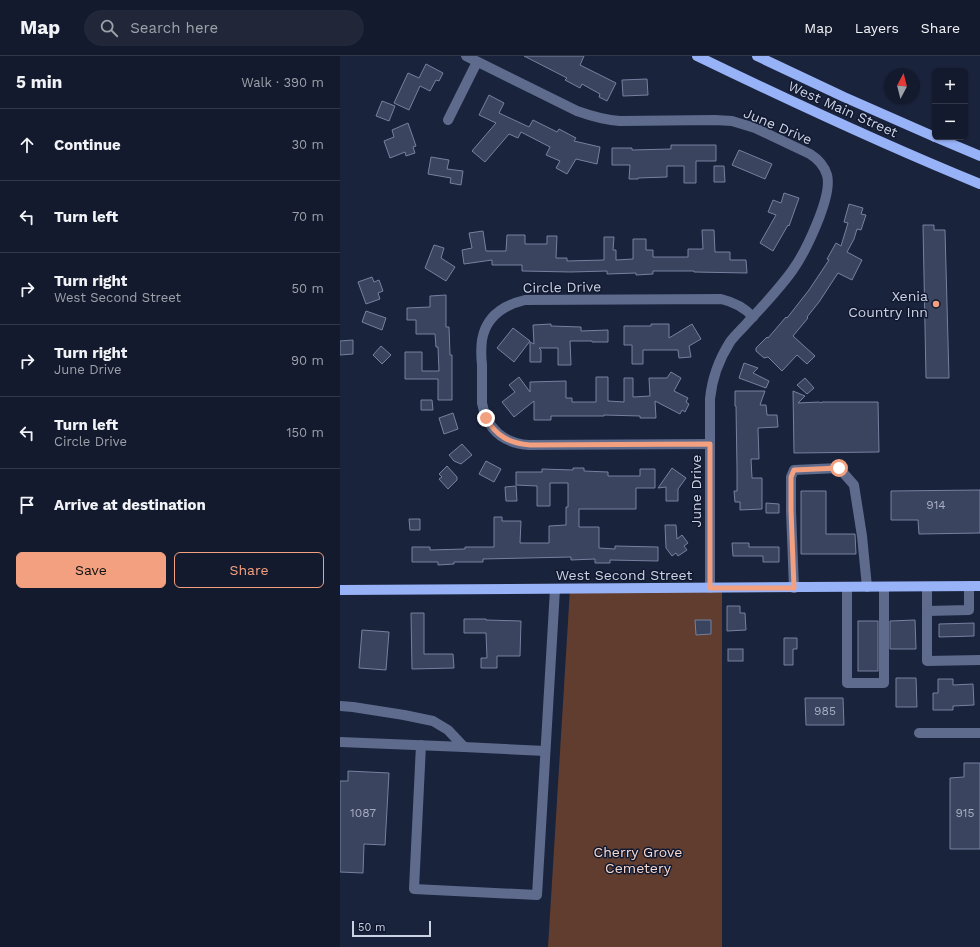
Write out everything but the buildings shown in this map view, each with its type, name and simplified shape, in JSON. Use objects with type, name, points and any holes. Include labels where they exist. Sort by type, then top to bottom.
[{"type":"main road","name":"West Main Street","points":[[696,56],[907,153],[980,184]]},
{"type":"main road","name":"West Main Street","points":[[757,56],[844,97],[932,136]]},
{"type":"main road","name":"West Main Street","points":[[942,140],[980,156]]},
{"type":"main road","name":"West Second Street","points":[[340,590],[980,586]]},
{"type":"street","name":"June Drive","points":[[466,56],[577,111],[606,120],[715,120],[732,121],[755,128],[810,154],[823,166],[827,174],[828,188],[823,208],[805,249],[792,271],[775,293],[731,341],[721,357],[715,371],[710,399],[710,588]]},
{"type":"street","points":[[448,120],[477,62]]},
{"type":"street","name":"Circle Drive","points":[[710,444],[530,445],[521,444],[506,439],[494,430],[486,418],[482,402],[481,348],[486,328],[499,310],[510,304],[525,300],[721,299],[739,305],[747,310],[753,317]]},
{"type":"street","points":[[794,588],[791,477],[794,470],[839,468],[854,484],[862,536],[867,587]]},
{"type":"street","points":[[927,611],[969,610],[969,586]]},
{"type":"street","points":[[847,587],[847,683],[884,683],[884,587]]},
{"type":"street","points":[[927,587],[927,661],[980,660]]},
{"type":"street","points":[[421,745],[414,889],[537,895],[555,589]]},
{"type":"street","points":[[340,706],[404,714],[433,721],[448,730],[464,747]]},
{"type":"street","points":[[919,733],[980,733]]},
{"type":"street","points":[[340,742],[546,751]]},
{"type":"green space","name":"Cherry Grove Cemetery","points":[[722,588],[722,947],[548,947],[570,589]]},
{"type":"place","name":"Xenia Country Inn","points":[[936,304]]},
{"type":"route","points":[[486,418],[494,430],[500,435],[513,442],[521,444],[710,444],[710,588],[794,588],[791,477],[794,470],[839,468]]}]
